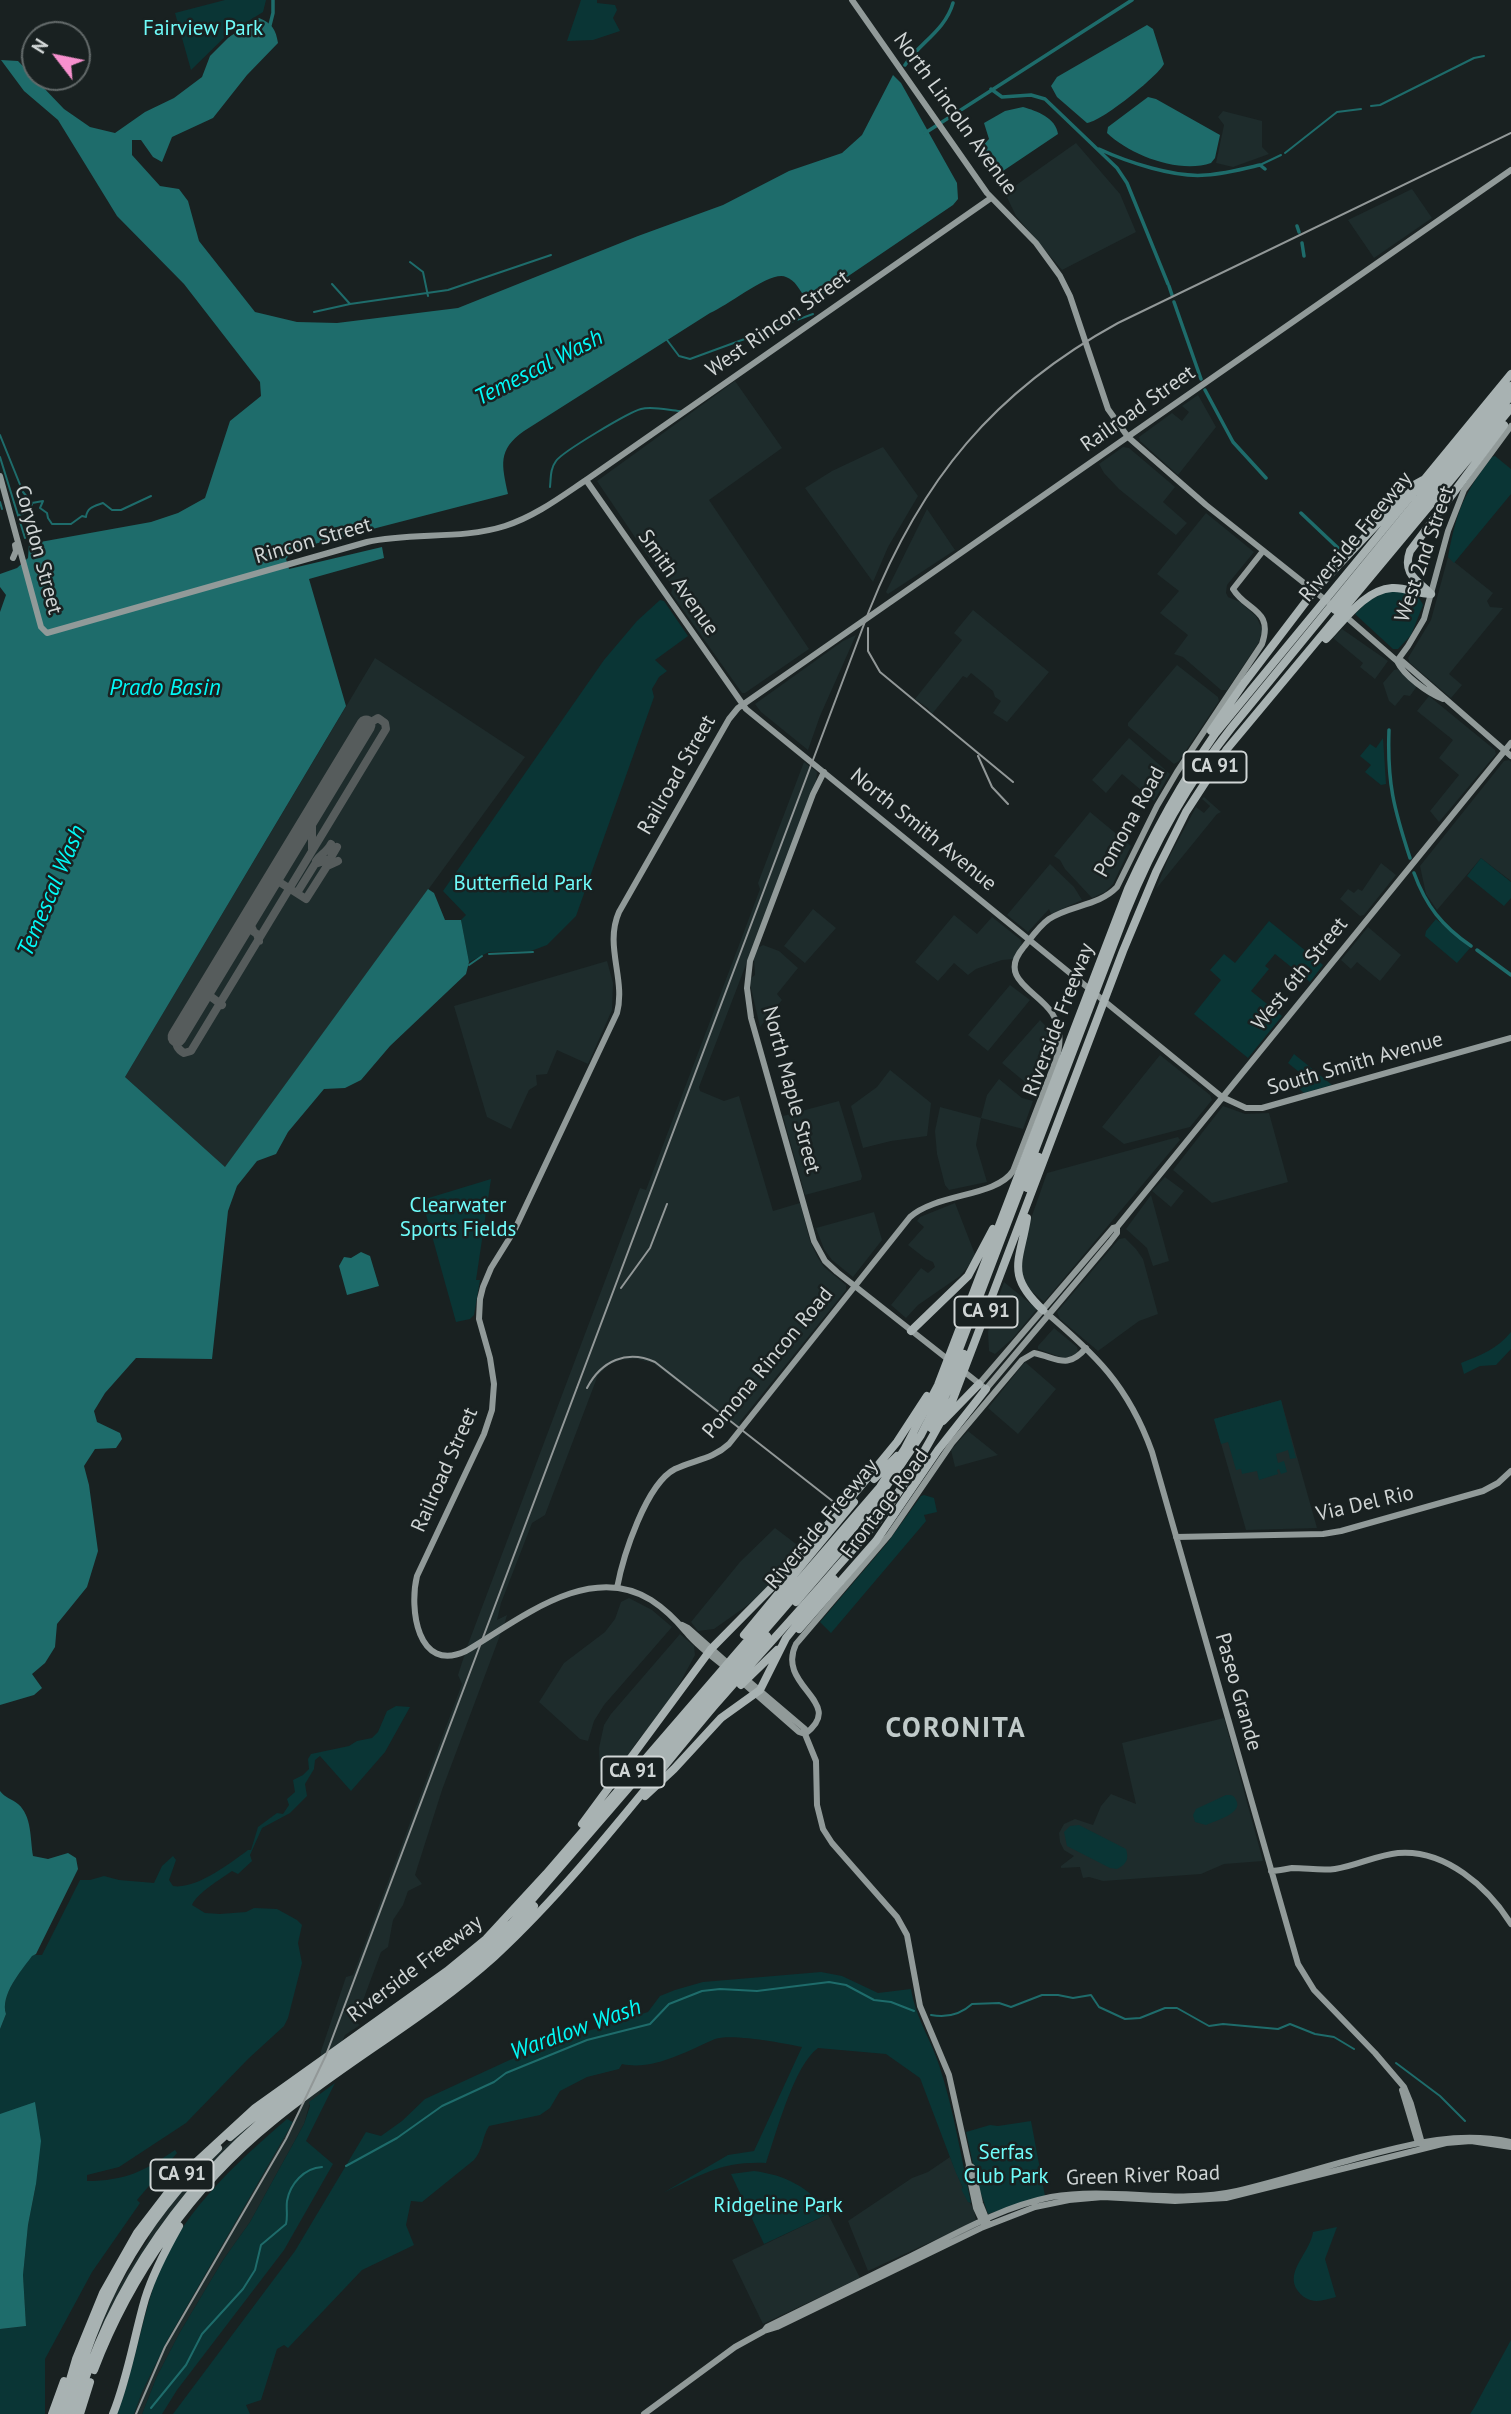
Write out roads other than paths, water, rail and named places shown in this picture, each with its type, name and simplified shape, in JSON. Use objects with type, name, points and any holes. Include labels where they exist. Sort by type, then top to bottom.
[{"type":"highway","name":"Riverside Freeway","points":[[80,2414],[96,2364],[129,2294],[158,2248],[202,2191],[248,2142],[292,2106],[435,2004],[491,1959],[537,1915],[718,1702],[728,1676],[737,1663],[873,1527],[917,1462],[953,1399],[1123,951],[1170,842],[1219,761],[1314,646],[1478,437],[1511,374]]},
{"type":"highway","points":[[1431,594],[1410,575],[1409,554],[1511,386]]},
{"type":"highway","points":[[737,1663],[875,1510],[908,1465],[937,1418],[1132,908],[1159,847],[1186,800],[1221,747],[1511,396]]},
{"type":"highway","name":"Riverside Freeway","points":[[60,2414],[94,2313],[137,2233],[165,2195],[190,2167],[235,2125],[465,1957],[505,1920],[728,1676],[880,1487],[904,1450],[938,1385],[1128,889],[1178,789],[1215,734],[1429,476],[1511,408]]},
{"type":"highway","points":[[1478,437],[1511,415]]},
{"type":"highway","points":[[1178,789],[1231,702],[1315,592],[1414,485],[1429,476]]},
{"type":"highway","points":[[1314,646],[1323,641],[1353,610],[1375,593],[1394,587],[1431,594]]},
{"type":"highway","points":[[1029,1201],[1018,1252],[1018,1271],[1027,1294],[1046,1312]]},
{"type":"highway","points":[[911,1331],[968,1276],[1005,1212]]},
{"type":"highway","points":[[737,1663],[737,1644],[851,1506],[892,1460],[961,1405],[980,1384]]},
{"type":"highway","points":[[718,1702],[729,1696],[802,1626],[876,1541],[980,1384]]},
{"type":"highway","points":[[545,1874],[710,1651],[788,1572],[860,1488],[938,1385]]},
{"type":"highway","points":[[636,1801],[648,1794],[674,1769],[721,1718],[758,1692],[786,1638],[895,1506],[912,1479],[917,1462]]},
{"type":"highway","points":[[52,2414],[63,2384],[78,2363],[138,2250],[140,2241],[170,2200],[215,2150],[246,2123],[443,1981],[511,1924],[728,1676]]},
{"type":"highway","points":[[74,2414],[95,2350],[112,2313],[137,2269],[182,2201],[205,2175],[248,2131],[298,2092],[438,1993],[511,1931],[728,1676]]},
{"type":"highway","points":[[113,2414],[155,2272],[176,2231],[202,2191]]},
{"type":"highway","points":[[68,2414],[78,2363]]},
{"type":"main road","name":"North Lincoln Avenue","points":[[852,0],[991,198],[1036,243],[1060,276],[1070,296],[1108,409],[1128,438],[1144,454],[1354,623],[1407,673],[1511,756]]},
{"type":"main road","name":"Railroad Street","points":[[617,1588],[575,1590],[459,1655],[444,1656],[434,1652],[419,1633],[414,1611],[414,1587],[422,1564],[484,1434],[492,1410],[493,1372],[479,1320],[483,1287],[514,1231],[613,1025],[620,998],[612,948],[619,912],[730,718],[743,704],[1511,170]]},
{"type":"main road","name":"West Rincon Street","points":[[586,480],[991,198]]},
{"type":"main road","name":"West 2nd Street","points":[[1397,661],[1421,625],[1448,531],[1464,490],[1511,426]]},
{"type":"main road","name":"Corydon Street","points":[[0,476],[41,627],[45,632]]},
{"type":"main road","name":"Rincon Street","points":[[45,632],[52,633],[377,540],[479,532],[505,526],[537,512],[586,480]]},
{"type":"main road","name":"Smith Avenue","points":[[586,480],[743,704]]},
{"type":"main road","points":[[9,509],[8,518],[16,551],[13,558]]},
{"type":"main road","name":"Pomona Road","points":[[855,1286],[915,1213],[931,1203],[999,1184],[1013,1171],[1056,1060],[1060,1043],[1053,1014],[1023,985],[1016,974],[1019,953],[1047,920],[1106,896],[1117,887],[1177,772],[1262,644],[1266,631],[1264,620],[1233,589],[1263,551]]},
{"type":"main road","name":"North Smith Avenue","points":[[743,704],[1081,983]]},
{"type":"main road","name":"West 6th Street","points":[[980,1384],[1046,1312],[1113,1227],[1117,1227],[1511,743]]},
{"type":"main road","name":"North Maple Street","points":[[824,772],[754,949],[748,972],[747,994],[751,1021],[814,1241],[829,1265],[980,1384]]},
{"type":"main road","name":"South Smith Avenue","points":[[1081,983],[1222,1097],[1246,1108],[1262,1108],[1511,1038]]},
{"type":"main road","name":"Pomona Rincon Road","points":[[617,1588],[624,1560],[655,1486],[675,1469],[711,1457],[729,1444],[855,1286]]},
{"type":"main road","name":"Paseo Grande","points":[[1046,1312],[1086,1348],[1116,1381],[1139,1419],[1152,1452],[1298,1964],[1307,1982],[1375,2053],[1401,2085],[1421,2145]]},
{"type":"main road","name":"Frontage Road","points":[[805,1734],[815,1725],[818,1711],[817,1703],[799,1682],[792,1667],[792,1653],[796,1644],[889,1535],[952,1443],[1021,1361],[1034,1353],[1066,1362],[1072,1361],[1086,1348]]},
{"type":"main road","name":"Via Del Rio","points":[[1176,1537],[1323,1534],[1341,1531],[1483,1491],[1511,1471]]},
{"type":"main road","points":[[617,1588],[648,1598],[688,1628],[799,1732],[805,1734],[816,1761],[817,1805],[823,1829],[832,1843],[897,1917],[907,1935],[920,2006],[949,2075],[969,2165],[972,2167],[986,2223]]},
{"type":"main road","points":[[1271,1871],[1294,1868],[1327,1870],[1397,1850],[1416,1851],[1445,1859],[1482,1883],[1511,1918]]},
{"type":"main road","points":[[1360,1860],[1398,1853],[1416,1854],[1443,1862],[1479,1886],[1511,1924]]},
{"type":"main road","points":[[1421,2145],[1460,2141],[1511,2145]]},
{"type":"main road","name":"Green River Road","points":[[644,2414],[735,2347],[1020,2206],[1066,2195],[1102,2192],[1189,2196],[1236,2191],[1353,2159],[1421,2145]]},
{"type":"main road","name":"Green River Road","points":[[986,2223],[1035,2207],[1069,2200],[1103,2197],[1175,2202],[1206,2201],[1319,2175],[1421,2145]]},
{"type":"main road","points":[[1319,2175],[1352,2163],[1353,2159]]},
{"type":"main road","name":"Green River Road","points":[[764,2331],[782,2319],[822,2303]]},
{"type":"main road","points":[[778,2327],[782,2319]]},
{"type":"water","name":"Prado Basin","points":[[259,18],[273,28],[278,43],[247,75],[213,118],[172,137],[162,162],[153,157],[141,140],[132,140],[132,155],[160,186],[179,189],[188,201],[199,241],[255,312],[297,322],[337,323],[458,308],[723,205],[789,171],[842,153],[862,135],[893,75],[901,83],[957,183],[958,199],[816,298],[805,298],[795,283],[786,277],[779,276],[760,283],[524,431],[505,452],[503,466],[508,494],[295,549],[286,559],[289,569],[382,547],[384,558],[309,579],[346,706],[125,1077],[225,1167],[428,889],[434,893],[445,920],[461,920],[469,962],[466,974],[390,1046],[361,1080],[345,1088],[324,1089],[288,1132],[276,1154],[257,1161],[237,1186],[228,1211],[212,1359],[136,1358],[105,1393],[94,1411],[97,1422],[120,1433],[122,1439],[116,1448],[95,1449],[84,1466],[98,1551],[87,1587],[57,1624],[55,1647],[45,1663],[32,1674],[42,1688],[34,1695],[0,1705],[0,612],[6,595],[0,587],[0,574],[17,568],[28,558],[29,544],[151,522],[178,513],[205,498],[230,421],[261,396],[260,382],[184,284],[117,216],[58,120],[24,91],[47,91],[64,109],[90,127],[115,133],[145,112],[174,98],[202,77],[210,56],[229,37]]},
{"type":"water","points":[[1147,25],[1153,29],[1164,64],[1128,98],[1087,123],[1057,97],[1051,86],[1057,77]]},
{"type":"water","name":"Prado Basin","points":[[1,60],[18,61],[21,64],[21,87]]},
{"type":"water","points":[[1148,97],[1220,135],[1215,158],[1211,163],[1184,166],[1156,160],[1128,149],[1107,133],[1108,127]]},
{"type":"water","points":[[1023,107],[1050,119],[1058,134],[997,175],[979,153],[989,139],[984,123],[1005,111]]},
{"type":"water","points":[[361,1252],[370,1256],[379,1286],[347,1295],[339,1266],[344,1257],[351,1258]]},
{"type":"water","points":[[0,1791],[23,1809],[30,1828],[33,1856],[48,1859],[68,1853],[76,1858],[78,1869],[36,1954],[22,1969],[9,1991],[6,2014],[0,2029]]},
{"type":"water","points":[[35,2102],[41,2141],[23,2275],[26,2326],[0,2329],[0,2114]]},
{"type":"waterway","points":[[269,29],[273,0]]},
{"type":"waterway","name":"Temescal Wash","points":[[925,133],[1132,0]]},
{"type":"waterway","points":[[905,65],[938,29],[953,3]]},
{"type":"waterway","points":[[1371,106],[1380,105],[1474,58],[1484,56]]},
{"type":"waterway","points":[[991,89],[1002,97],[1031,95],[1045,99],[1117,168],[1127,183],[1168,284]]},
{"type":"waterway","points":[[1285,153],[1337,112],[1361,109]]},
{"type":"waterway","points":[[1099,149],[1137,164],[1180,174],[1213,174],[1260,165],[1265,169]]},
{"type":"waterway","points":[[1260,165],[1281,155]]},
{"type":"waterway","points":[[1297,226],[1299,232]]},
{"type":"waterway","points":[[1302,243],[1304,256]]},
{"type":"waterway","points":[[332,284],[350,304],[448,290],[551,255]]},
{"type":"waterway","points":[[410,262],[423,272],[428,296]]},
{"type":"waterway","points":[[1169,286],[1172,295]]},
{"type":"waterway","points":[[1174,302],[1201,379]]},
{"type":"waterway","points":[[314,312],[350,304]]},
{"type":"waterway","points":[[667,340],[679,356],[690,359],[813,314]]},
{"type":"waterway","points":[[1205,390],[1233,442],[1266,478]]},
{"type":"waterway","points":[[550,487],[556,461],[610,424],[641,409],[680,411]]},
{"type":"waterway","points":[[0,435],[23,492],[32,503],[43,501],[40,508],[47,513],[52,524],[71,524],[82,516],[86,517],[92,507],[103,503],[112,510],[121,510],[151,496]]},
{"type":"waterway","points":[[0,457],[25,538]]},
{"type":"waterway","points":[[0,502],[2,509]]},
{"type":"waterway","points":[[19,515],[29,511],[32,504]]},
{"type":"waterway","points":[[1301,513],[1338,548]]},
{"type":"waterway","points":[[1389,730],[1389,765],[1393,796],[1410,858]]},
{"type":"waterway","points":[[1414,873],[1436,914],[1471,946]]},
{"type":"waterway","points":[[1477,950],[1511,975]]},
{"type":"waterway","points":[[489,954],[533,952]]},
{"type":"waterway","points":[[469,965],[482,956]]},
{"type":"waterway","name":"Wardlow Wash","points":[[346,2166],[397,2138],[442,2106],[494,2082],[506,2073],[587,2040],[650,2024],[669,2004],[702,1991],[757,1991],[829,1982],[846,1985],[874,2000],[891,2002],[914,2011]]},
{"type":"waterway","name":"Wardlow Wash","points":[[931,2015],[953,2015],[972,2004],[999,2003],[1011,2007],[1042,1995],[1073,1998],[1091,1995],[1099,2007],[1125,2019],[1140,2018],[1165,2008],[1177,2008],[1209,2026],[1223,2024],[1278,2029],[1290,2024],[1315,2034],[1334,2037],[1354,2049]]},
{"type":"waterway","name":"Wardlow Wash","points":[[1396,2063],[1440,2096],[1465,2121]]},
{"type":"waterway","name":"Wardlow Wash","points":[[151,2408],[186,2365],[202,2334],[243,2289],[255,2270],[261,2245],[286,2224],[287,2201],[295,2183],[309,2170],[322,2167]]},
{"type":"railway","points":[[136,2414],[165,2347],[286,2139],[326,2055],[869,611],[912,520],[938,480],[998,409],[1034,378],[1074,350],[1118,323],[1511,133]]},
{"type":"railway","points":[[868,628],[868,651],[880,672],[1013,782]]},
{"type":"railway","points":[[978,756],[992,787],[1008,804]]},
{"type":"railway","points":[[621,1288],[650,1248],[667,1204]]},
{"type":"railway","points":[[587,1388],[607,1364],[616,1360],[635,1357],[655,1362],[835,1503]]},
{"type":"district","name":"CORONITA","points":[[956,1729]]},
{"type":"park label","name":"Fairview Park","points":[[203,29]]},
{"type":"park label","name":"Butterfield Park","points":[[523,884]]},
{"type":"park label","name":"Clearwater Sports Fields","points":[[458,1218]]},
{"type":"park label","name":"Serfas Club Park","points":[[1006,2165]]},
{"type":"park label","name":"Ridgeline Park","points":[[778,2206]]}]
